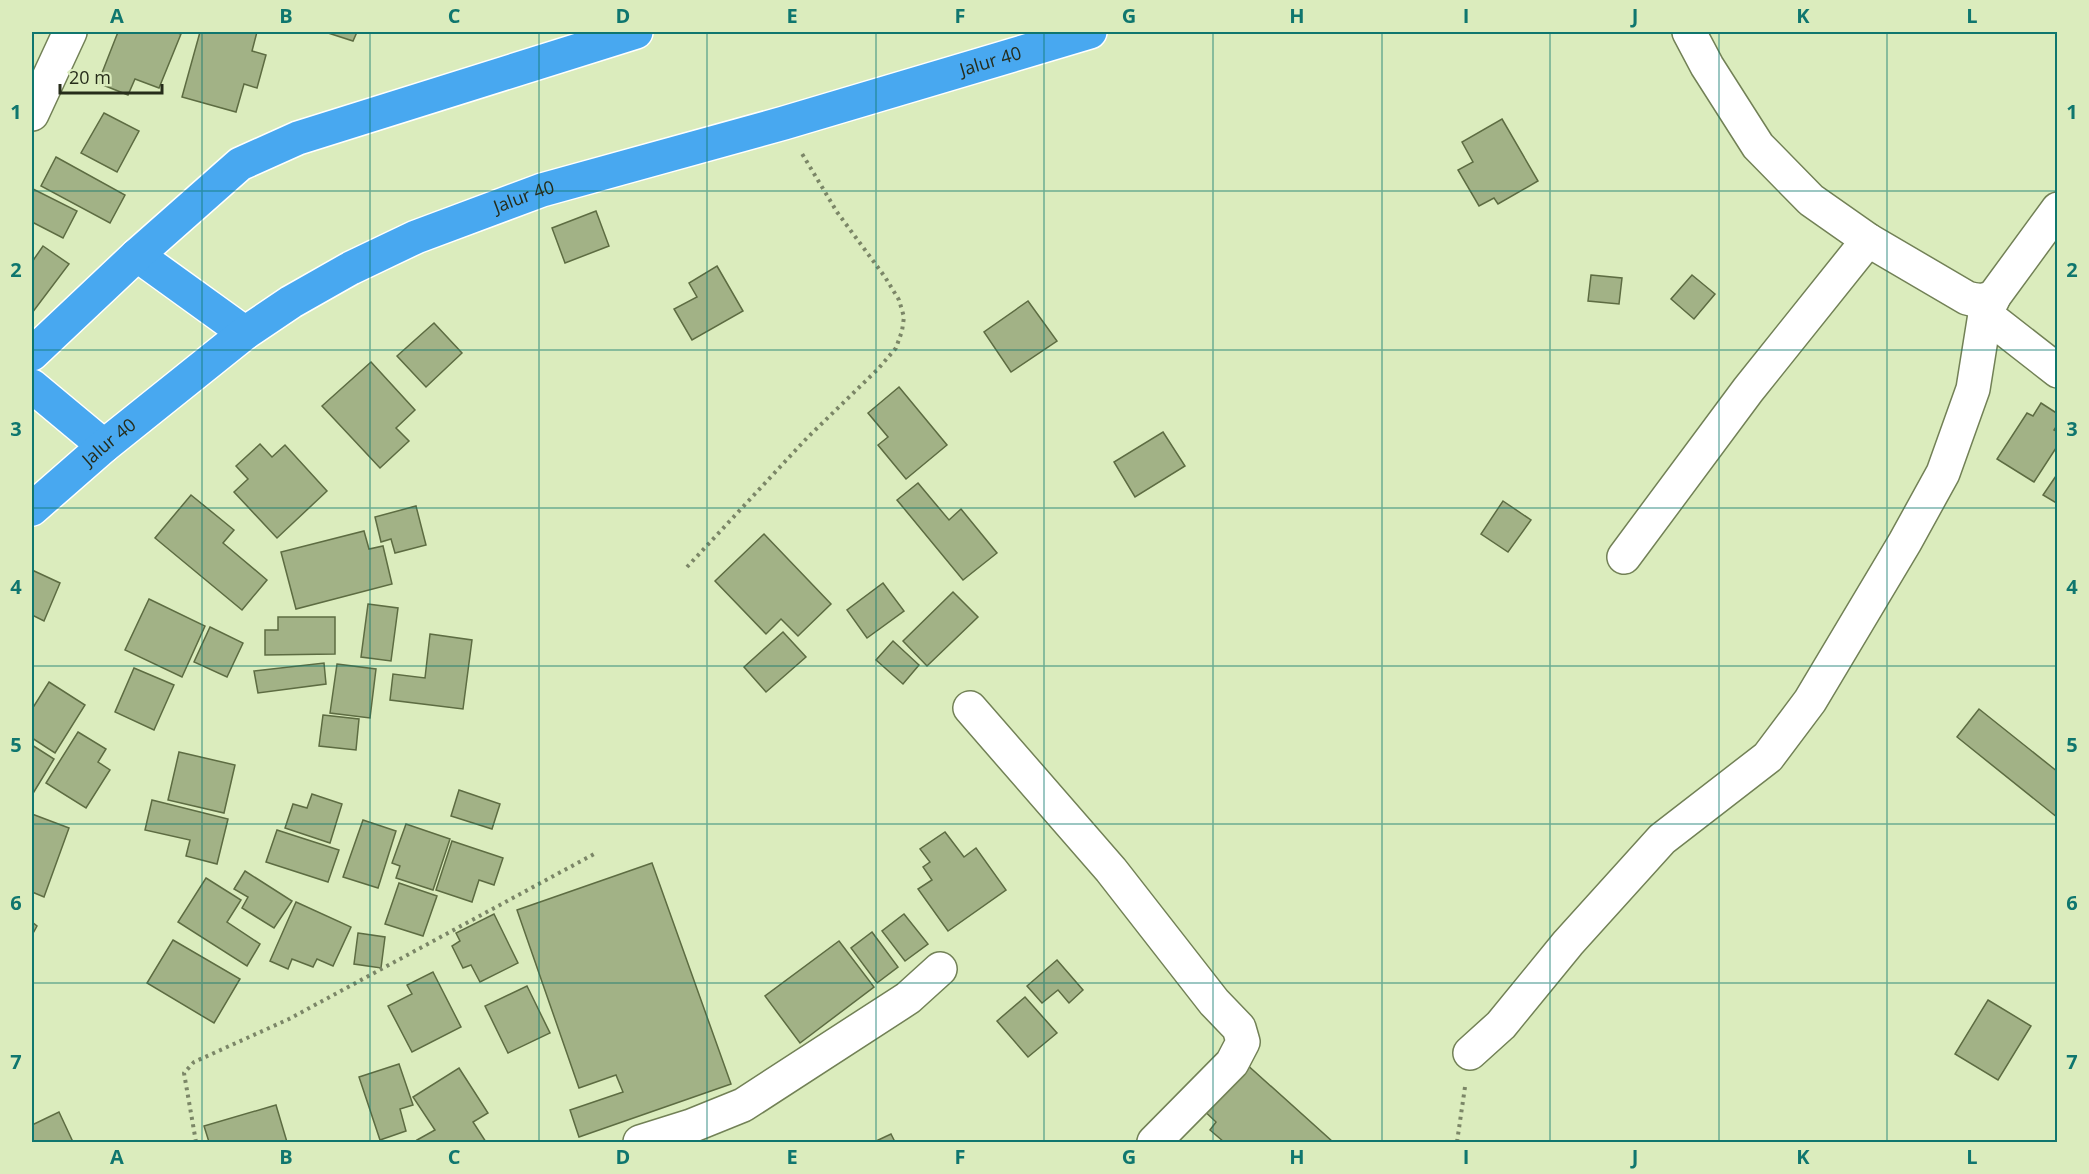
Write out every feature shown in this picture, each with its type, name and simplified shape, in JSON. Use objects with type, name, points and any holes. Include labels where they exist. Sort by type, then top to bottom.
[{"type":"highway","points":[[32,354],[137,255],[240,164],[298,138],[636,32]]},
{"type":"highway","name":"Jalur 40","points":[[32,509],[104,446],[245,333],[291,302],[351,268],[416,237],[542,190],[784,123],[1090,32]]},
{"type":"highway","points":[[137,255],[245,333]]},
{"type":"highway","points":[[32,386],[104,446]]},
{"type":"street","points":[[32,114],[70,32]]},
{"type":"street","points":[[1689,32],[1707,66],[1758,146],[1810,200],[1868,240],[1967,298],[1979,301],[1989,300],[1990,304],[2058,371]]},
{"type":"street","points":[[1470,1053],[1501,1026],[1568,944],[1662,839],[1768,757],[1810,701],[1905,542],[1943,473],[1973,389],[1990,304],[2058,208]]},
{"type":"street","points":[[1624,557],[1748,390],[1868,240]]},
{"type":"street","points":[[970,708],[1111,870],[1214,1002],[1239,1028],[1243,1042],[1232,1063],[1154,1143]]},
{"type":"street","points":[[640,1143],[743,1105],[908,998],[940,969]]},
{"type":"path","points":[[687,567],[807,438],[878,369],[896,348],[902,331],[904,317],[899,300],[885,277],[837,212],[784,123]]},
{"type":"path","points":[[196,1143],[184,1073],[194,1062],[289,1019],[596,852]]},
{"type":"path","points":[[1457,1143],[1470,1053]]},
{"type":"building","points":[[118,32],[181,34],[159,88],[135,79],[128,95],[98,83]]},
{"type":"building","points":[[200,32],[257,32],[252,51],[266,55],[257,88],[244,84],[236,112],[182,97]]},
{"type":"building","points":[[325,32],[357,32],[353,41]]},
{"type":"building","points":[[104,113],[139,131],[117,172],[81,153]]},
{"type":"building","points":[[1502,119],[1538,181],[1498,204],[1494,198],[1479,206],[1458,170],[1473,162],[1462,142]]},
{"type":"building","points":[[56,157],[125,195],[110,223],[41,186]]},
{"type":"building","points":[[33,189],[77,211],[63,238],[32,222]]},
{"type":"building","points":[[596,211],[609,246],[565,263],[552,228]]},
{"type":"building","points":[[43,246],[69,264],[32,313],[32,262]]},
{"type":"building","points":[[717,266],[743,311],[692,340],[674,309],[697,297],[689,283]]},
{"type":"building","points":[[1591,275],[1622,278],[1619,304],[1588,301]]},
{"type":"building","points":[[1692,275],[1715,294],[1694,319],[1671,299]]},
{"type":"building","points":[[1028,301],[1057,341],[1011,372],[984,332]]},
{"type":"building","points":[[434,323],[462,353],[426,387],[397,356]]},
{"type":"building","points":[[371,362],[415,410],[396,428],[409,441],[380,468],[322,406]]},
{"type":"building","points":[[899,387],[947,445],[906,479],[878,445],[888,437],[868,413]]},
{"type":"building","points":[[2041,403],[2058,414],[2058,424],[2054,430],[2058,432],[2058,445],[2034,482],[1997,459],[2027,413],[2033,416]]},
{"type":"building","points":[[1163,432],[1185,466],[1135,497],[1114,462]]},
{"type":"building","points":[[260,444],[272,457],[285,445],[327,491],[277,538],[234,492],[248,479],[236,466]]},
{"type":"building","points":[[2058,473],[2058,504],[2043,495]]},
{"type":"building","points":[[918,483],[949,520],[961,509],[997,553],[963,580],[897,500]]},
{"type":"building","points":[[191,495],[234,530],[223,543],[267,580],[242,610],[155,538]]},
{"type":"building","points":[[1503,501],[1531,520],[1508,552],[1481,534]]},
{"type":"building","points":[[416,506],[426,545],[395,553],[391,539],[381,542],[375,517]]},
{"type":"building","points":[[364,531],[369,549],[383,546],[392,584],[296,609],[281,552]]},
{"type":"building","points":[[764,534],[831,604],[798,636],[781,619],[766,634],[715,581]]},
{"type":"building","points":[[32,570],[60,583],[44,621],[32,615]]},
{"type":"building","points":[[883,583],[904,611],[867,638],[847,610]]},
{"type":"building","points":[[953,592],[978,617],[927,666],[903,641]]},
{"type":"building","points":[[149,599],[205,626],[182,677],[125,650]]},
{"type":"building","points":[[368,604],[398,608],[391,661],[361,657]]},
{"type":"building","points":[[278,617],[335,617],[335,654],[265,655],[265,630],[278,630]]},
{"type":"building","points":[[210,627],[243,643],[227,677],[194,662]]},
{"type":"building","points":[[783,632],[806,657],[766,692],[744,667]]},
{"type":"building","points":[[430,634],[472,640],[463,709],[390,700],[393,674],[425,678]]},
{"type":"building","points":[[893,641],[919,665],[903,684],[876,660]]},
{"type":"building","points":[[324,663],[326,684],[258,693],[254,671]]},
{"type":"building","points":[[337,664],[376,669],[370,718],[330,713]]},
{"type":"building","points":[[134,668],[174,685],[154,730],[115,712]]},
{"type":"building","points":[[49,682],[85,705],[55,753],[32,738],[32,705],[34,706]]},
{"type":"building","points":[[1979,709],[2058,772],[2058,818],[1957,737]]},
{"type":"building","points":[[323,715],[359,719],[356,750],[319,746]]},
{"type":"building","points":[[78,732],[106,749],[98,762],[110,770],[86,808],[46,783]]},
{"type":"building","points":[[32,745],[54,759],[32,795]]},
{"type":"building","points":[[179,752],[235,765],[224,813],[168,800]]},
{"type":"building","points":[[459,790],[500,804],[492,829],[451,816]]},
{"type":"building","points":[[312,794],[342,804],[330,843],[285,828],[293,804],[307,808]]},
{"type":"building","points":[[152,800],[228,819],[217,864],[186,856],[190,840],[145,830]]},
{"type":"building","points":[[32,814],[69,828],[44,897],[32,892]]},
{"type":"building","points":[[363,820],[396,831],[378,888],[343,877]]},
{"type":"building","points":[[406,824],[450,839],[433,890],[396,878],[400,866],[392,863]]},
{"type":"building","points":[[277,830],[339,850],[328,882],[266,862]]},
{"type":"building","points":[[945,832],[964,857],[976,848],[1006,890],[948,931],[918,889],[932,880],[923,867],[930,862],[920,849]]},
{"type":"building","points":[[452,841],[503,858],[494,885],[479,880],[472,902],[436,890]]},
{"type":"building","points":[[652,863],[731,1084],[579,1137],[570,1110],[623,1092],[616,1075],[579,1088],[517,910]]},
{"type":"building","points":[[245,871],[292,901],[274,928],[242,908],[248,897],[234,889]]},
{"type":"building","points":[[206,878],[241,900],[227,922],[260,944],[247,966],[178,922]]},
{"type":"building","points":[[399,883],[437,896],[423,936],[385,924]]},
{"type":"building","points":[[296,902],[351,927],[333,966],[317,959],[313,967],[292,959],[288,969],[270,961]]},
{"type":"building","points":[[494,914],[518,963],[480,982],[471,965],[463,968],[452,946],[460,941],[456,933]]},
{"type":"building","points":[[904,914],[928,944],[905,961],[882,931]]},
{"type":"building","points":[[32,922],[37,926],[32,935]]},
{"type":"building","points":[[872,932],[898,967],[877,983],[851,948]]},
{"type":"building","points":[[358,933],[385,937],[381,968],[354,964]]},
{"type":"building","points":[[173,940],[240,979],[214,1023],[147,983]]},
{"type":"building","points":[[839,941],[874,987],[800,1043],[765,996]]},
{"type":"building","points":[[1057,960],[1083,990],[1069,1003],[1058,990],[1042,1003],[1027,986]]},
{"type":"building","points":[[433,972],[461,1027],[412,1052],[388,1006],[412,994],[407,985]]},
{"type":"building","points":[[527,986],[550,1033],[508,1053],[485,1006]]},
{"type":"building","points":[[1025,997],[1057,1033],[1028,1057],[997,1021]]},
{"type":"building","points":[[1988,1000],[2031,1026],[1998,1080],[1955,1054]]},
{"type":"building","points":[[1234,1053],[1333,1142],[1224,1142],[1210,1130],[1216,1122],[1198,1105]]},
{"type":"building","points":[[399,1064],[413,1105],[400,1109],[406,1131],[380,1140],[359,1077]]},
{"type":"building","points":[[459,1068],[488,1113],[473,1122],[486,1142],[419,1142],[417,1140],[435,1130],[413,1097]]},
{"type":"building","points":[[276,1105],[287,1142],[209,1142],[204,1126]]},
{"type":"building","points":[[59,1112],[73,1142],[32,1142],[32,1125]]},
{"type":"building","points":[[891,1134],[895,1142],[874,1142]]}]
